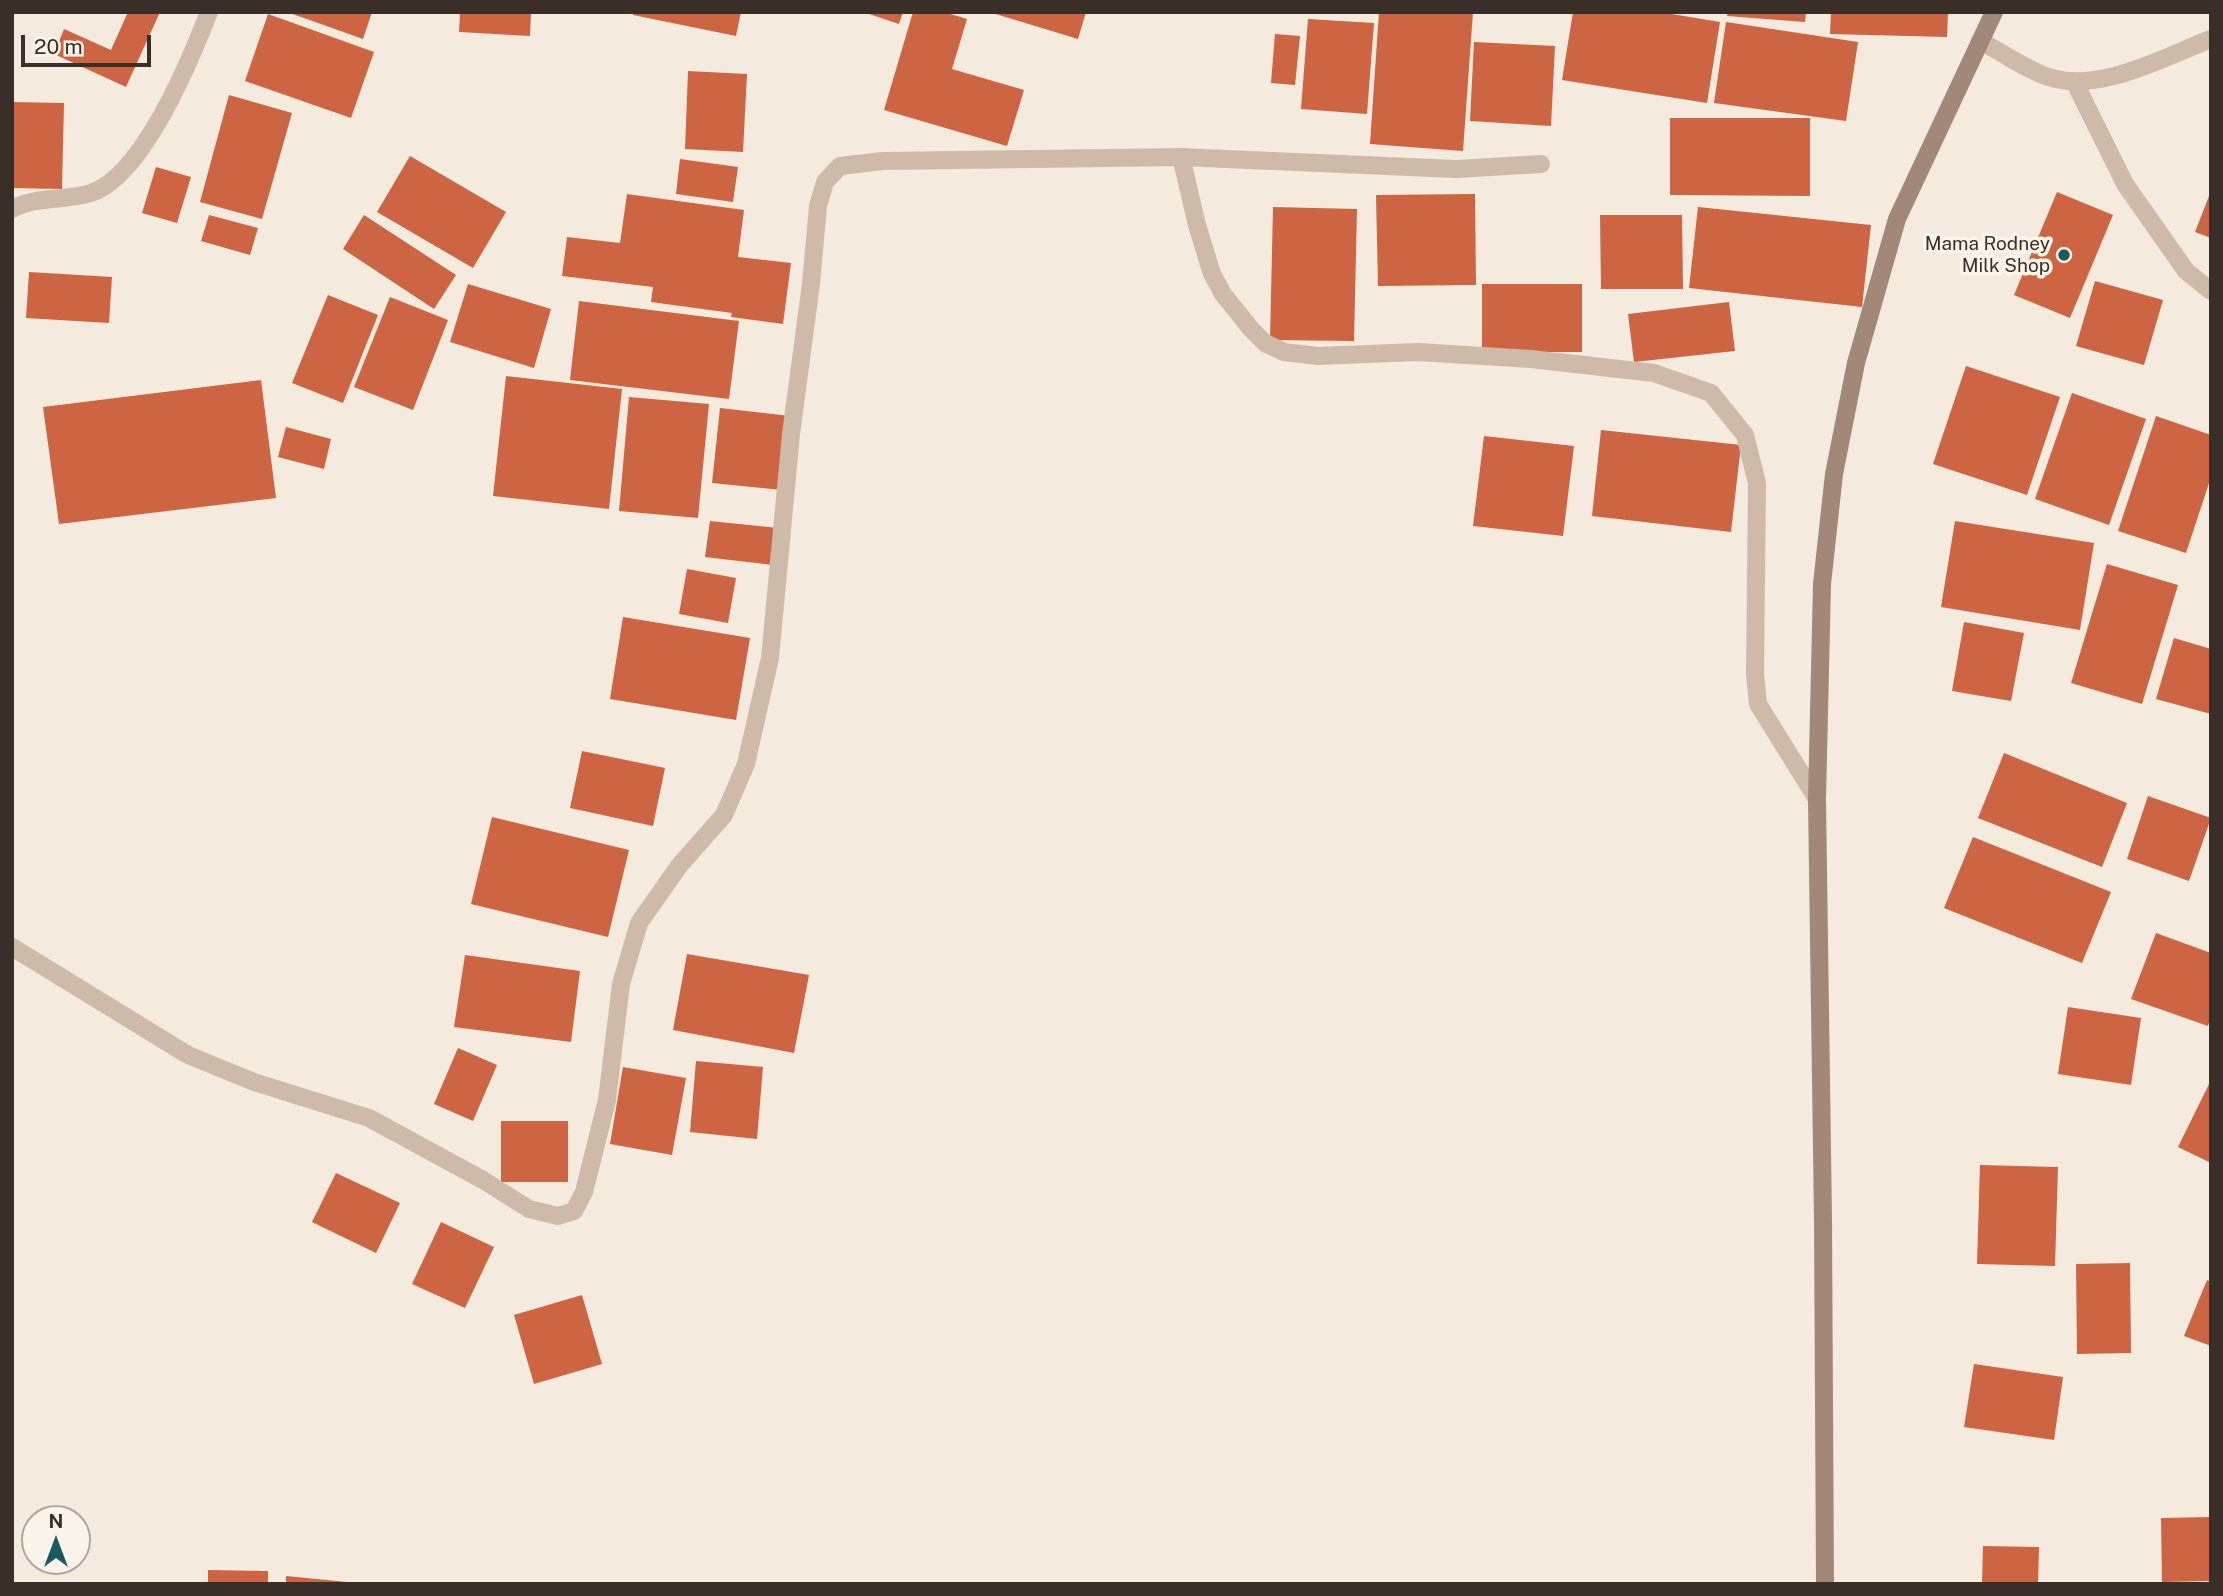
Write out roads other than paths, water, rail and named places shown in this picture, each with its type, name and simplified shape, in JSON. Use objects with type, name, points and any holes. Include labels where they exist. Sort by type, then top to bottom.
[{"type":"street","points":[[12,209],[28,203],[90,193],[107,186],[121,174],[155,131],[209,12]]},
{"type":"street","points":[[1825,1584],[1817,799],[1822,584],[1834,474],[1856,363],[1897,219],[1994,12]]},
{"type":"street","points":[[1980,41],[2049,77],[2075,83],[2096,81],[2211,39]]},
{"type":"street","points":[[2075,83],[2125,184],[2186,271],[2211,291]]},
{"type":"street","points":[[1181,157],[1196,225],[1212,274],[1223,294],[1251,329],[1265,343],[1284,352],[1318,356],[1418,352],[1531,359],[1654,373],[1711,393],[1745,435],[1757,483],[1755,674],[1758,704],[1817,799]]},
{"type":"street","points":[[12,947],[188,1055],[254,1082],[369,1118],[530,1209],[558,1216],[574,1211],[584,1192],[607,1100],[621,984],[639,923],[680,866],[724,815],[746,764],[770,658],[797,383],[811,284],[818,206],[825,181],[839,166],[883,161],[1181,157],[1456,169],[1541,164]]},
{"type":"place","name":"Mama Rodney Milk Shop","points":[[2064,255]]}]
